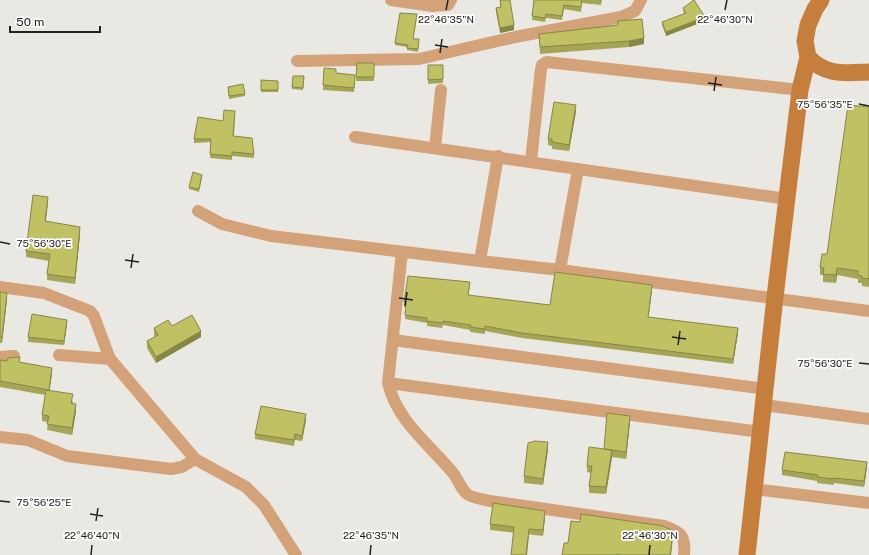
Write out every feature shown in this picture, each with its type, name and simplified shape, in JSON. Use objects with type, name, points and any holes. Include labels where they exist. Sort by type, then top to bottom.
[{"type":"street","points":[[391,0],[432,6],[448,5],[451,0]]},
{"type":"street","points":[[297,61],[419,59],[515,37],[621,17],[635,12],[641,0]]},
{"type":"street","points":[[747,555],[775,298],[800,90],[808,57],[805,41],[808,25],[821,0]]},
{"type":"street","points":[[808,57],[818,67],[840,73],[869,72]]},
{"type":"street","points":[[531,161],[541,69],[542,65],[547,62],[800,90]]},
{"type":"street","points":[[435,148],[441,90]]},
{"type":"street","points":[[355,137],[498,156],[787,199]]},
{"type":"street","points":[[480,261],[498,156]]},
{"type":"street","points":[[560,270],[578,169]]},
{"type":"street","points":[[198,211],[222,224],[271,236],[560,270],[869,311]]},
{"type":"street","points":[[402,252],[388,383],[392,397],[408,425],[431,447],[454,474],[467,494],[490,501],[664,526],[677,531],[683,538],[685,546],[684,555]]},
{"type":"street","points":[[0,286],[44,293],[90,311],[94,316],[110,359],[195,460],[246,487],[264,505],[296,555]]},
{"type":"street","points":[[393,340],[765,397],[869,419]]},
{"type":"street","points":[[59,355],[110,359]]},
{"type":"street","points":[[0,357],[14,356]]},
{"type":"street","points":[[388,383],[761,432]]},
{"type":"street","points":[[0,437],[28,440],[67,456],[171,469],[182,468],[195,460]]},
{"type":"street","points":[[754,490],[869,503]]},
{"type":"building","points":[[500,0],[510,0],[514,25],[500,28],[496,8],[501,7]]},
{"type":"building","points":[[534,0],[582,0],[581,7],[564,5],[562,16],[546,14],[545,18],[532,16]]},
{"type":"building","points":[[694,0],[705,17],[666,32],[662,22],[686,13],[683,8]]},
{"type":"building","points":[[400,13],[417,14],[413,39],[419,39],[418,49],[407,48],[408,45],[395,43]]},
{"type":"building","points":[[642,19],[644,38],[629,41],[540,47],[539,34],[618,25],[618,21]]},
{"type":"building","points":[[357,63],[374,63],[374,77],[356,77]]},
{"type":"building","points":[[428,65],[443,65],[443,79],[428,80]]},
{"type":"building","points":[[324,68],[336,69],[336,73],[355,75],[354,88],[323,85]]},
{"type":"building","points":[[293,76],[304,76],[303,88],[292,87]]},
{"type":"building","points":[[261,80],[278,81],[278,90],[261,90]]},
{"type":"building","points":[[243,84],[245,94],[229,96],[228,87]]},
{"type":"building","points":[[554,102],[576,105],[569,145],[552,142],[552,139],[548,139]]},
{"type":"building","points":[[848,105],[869,107],[869,279],[862,278],[862,276],[858,275],[858,271],[837,268],[836,275],[823,274],[824,268],[820,267],[822,254],[827,254]]},
{"type":"building","points":[[224,110],[235,111],[233,136],[252,138],[254,154],[232,152],[232,156],[210,154],[211,139],[194,139],[198,117],[223,121]]},
{"type":"building","points":[[193,172],[202,175],[199,189],[189,187]]},
{"type":"building","points":[[33,195],[48,197],[45,221],[80,227],[75,278],[47,274],[50,254],[26,251]]},
{"type":"building","points":[[555,272],[652,285],[648,317],[738,328],[733,359],[522,333],[485,326],[485,329],[470,327],[471,325],[443,321],[442,323],[427,321],[427,318],[405,315],[406,302],[404,302],[408,276],[470,282],[468,295],[550,305]]},
{"type":"building","points":[[0,292],[7,293],[2,337],[0,337]]},
{"type":"building","points":[[32,314],[67,320],[64,341],[28,337]]},
{"type":"building","points":[[192,315],[201,331],[156,357],[147,341],[158,335],[154,328],[168,320],[172,326]]},
{"type":"building","points":[[20,357],[19,362],[52,368],[49,390],[0,381],[0,360],[7,361],[8,358]]},
{"type":"building","points":[[46,390],[73,394],[71,403],[76,404],[72,428],[47,424],[49,416],[42,415]]},
{"type":"building","points":[[261,406],[306,414],[302,436],[295,434],[294,440],[255,434]]},
{"type":"building","points":[[607,413],[630,416],[626,452],[604,449]]},
{"type":"building","points":[[535,441],[548,442],[543,479],[524,476],[528,443]]},
{"type":"building","points":[[589,447],[612,450],[606,487],[589,486],[592,466],[587,466]]},
{"type":"building","points":[[785,452],[867,462],[864,481],[817,477],[818,475],[782,470]]},
{"type":"building","points":[[493,503],[545,511],[543,530],[529,529],[526,555],[511,555],[514,527],[490,524]]},
{"type":"building","points":[[581,514],[663,526],[673,531],[670,555],[562,555],[564,543],[568,543],[571,521],[580,522]]}]
